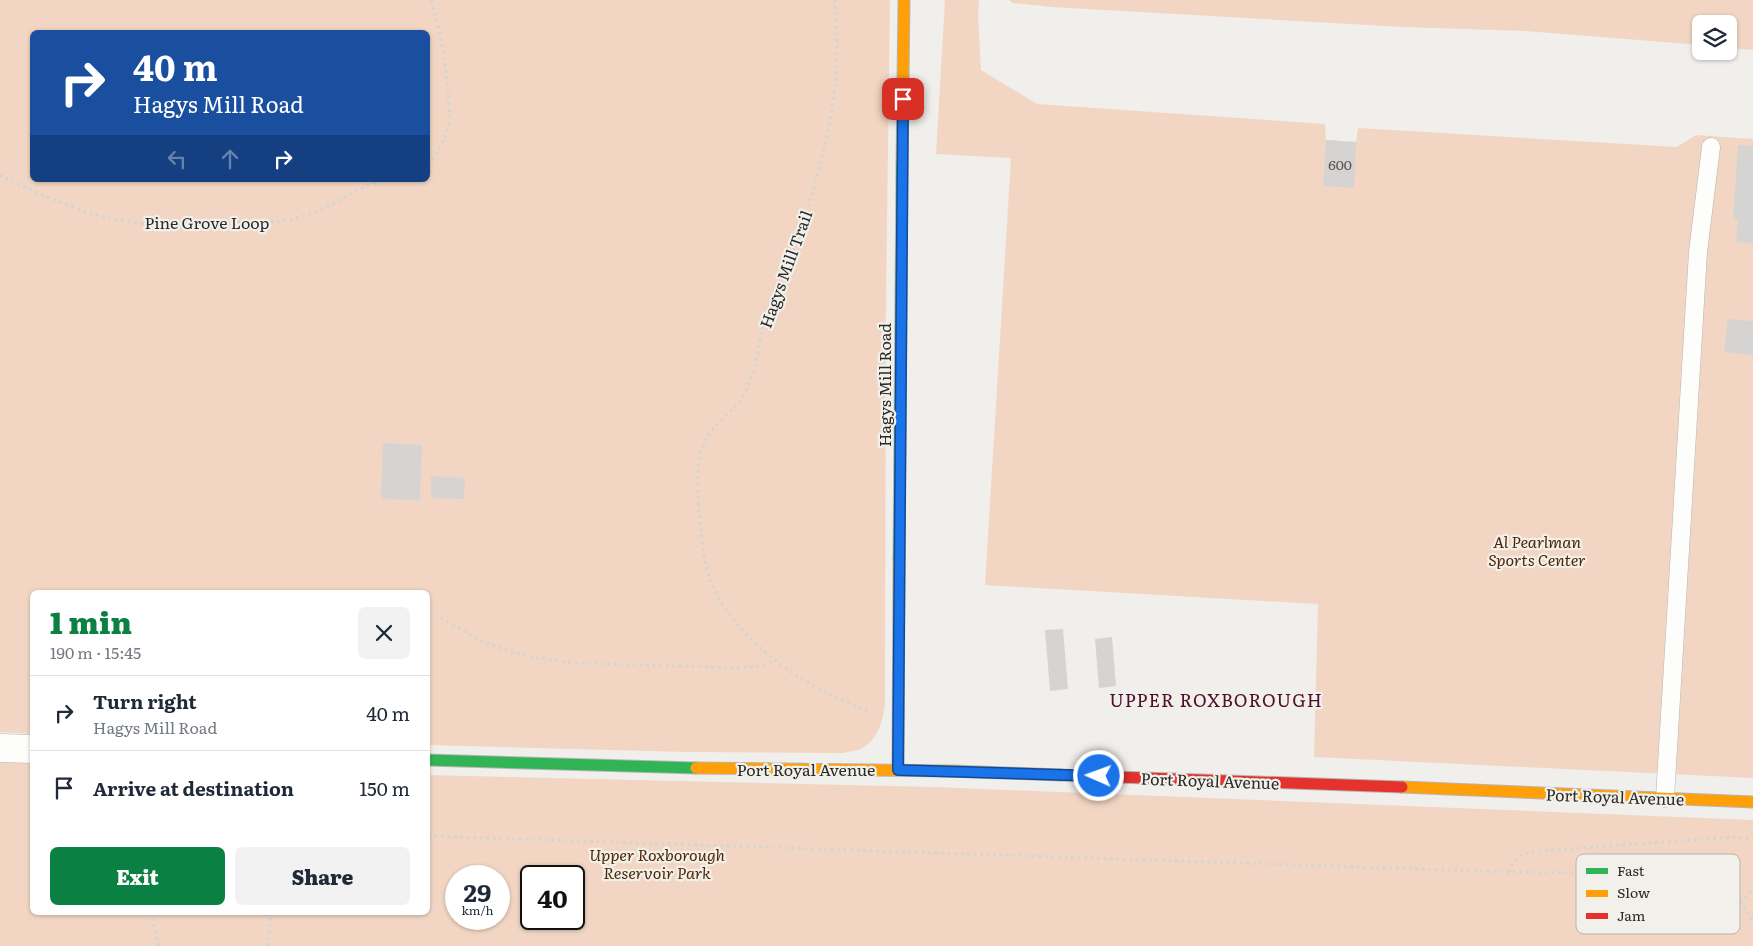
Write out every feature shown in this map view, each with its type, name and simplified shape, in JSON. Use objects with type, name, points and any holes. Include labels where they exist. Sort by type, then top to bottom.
[{"type":"street","name":"Hagys Mill Road","points":[[898,770],[900,298],[904,0]]},
{"type":"street","points":[[0,748],[30,749]]},
{"type":"street","name":"Port Royal Avenue","points":[[430,760],[758,770],[898,770],[1353,785],[1753,802]]},
{"type":"lane","points":[[1665,798],[1698,252],[1711,147]]},
{"type":"path","points":[[430,163],[437,154],[443,141],[448,126],[449,108],[444,50],[431,0]]},
{"type":"path","name":"Hagys Mill Trail","points":[[835,0],[836,86],[827,134],[811,195],[795,245],[768,306],[753,374],[740,400],[704,441],[698,461],[698,496],[703,548],[711,581],[723,604],[741,629],[775,660],[844,702],[876,714],[898,715]]},
{"type":"path","name":"Pine Grove Loop","points":[[0,175],[60,202],[84,210],[120,220],[151,224],[278,222],[300,218],[320,210],[368,184],[376,182]]},
{"type":"path","points":[[441,618],[479,640],[511,652],[574,663],[738,668],[764,666],[775,660]]},
{"type":"path","points":[[430,836],[1576,873]]},
{"type":"path","points":[[1509,872],[1513,861],[1520,855],[1538,851],[1736,837],[1753,839]]},
{"type":"path","points":[[1753,890],[1740,902],[1753,920]]},
{"type":"path","points":[[151,915],[159,946]]},
{"type":"path","points":[[268,946],[271,915]]},
{"type":"green space","points":[[0,0],[890,0],[886,297],[885,704],[877,733],[869,743],[860,749],[844,753],[686,752],[430,745],[430,590],[30,590],[30,734],[0,732]]},
{"type":"green space","name":"Al Pearlman Sports Center","points":[[945,0],[979,0],[981,70],[1037,104],[1325,124],[1326,140],[1356,142],[1358,128],[1677,147],[1696,135],[1753,139],[1753,778],[1314,757],[1318,604],[985,585],[1011,158],[936,154]]},
{"type":"green space","points":[[1009,0],[1753,0],[1753,50],[1737,49],[1737,15],[1692,15],[1692,44],[1525,31],[1404,27],[1052,7],[1013,3]]},
{"type":"green space","name":"Upper Roxborough Reservoir Park","points":[[0,758],[30,760],[30,915],[430,915],[430,775],[934,787],[1753,820],[1753,946],[0,946]]},
{"type":"building","points":[[1326,140],[1356,142],[1354,188],[1323,186]]},
{"type":"building","points":[[1738,145],[1753,146],[1753,243],[1736,242],[1738,219],[1733,219]]},
{"type":"building","points":[[1728,319],[1753,321],[1753,355],[1724,352]]},
{"type":"building","points":[[383,443],[422,445],[420,500],[381,499]]},
{"type":"building","points":[[431,476],[465,478],[464,499],[431,498]]},
{"type":"building","points":[[1063,629],[1068,689],[1050,691],[1045,630]]},
{"type":"building","points":[[1112,637],[1116,686],[1099,688],[1095,639]]},
{"type":"traffic: fast","points":[[899,559],[902,163]]},
{"type":"traffic: fast","points":[[430,760],[696,768]]},
{"type":"traffic: slow","points":[[902,163],[904,0]]},
{"type":"traffic: slow","points":[[898,769],[899,559]]},
{"type":"traffic: slow","points":[[696,768],[954,771],[1060,775]]},
{"type":"traffic: slow","points":[[1402,787],[1753,802]]},
{"type":"traffic: jam","points":[[1060,775],[1402,787]]},
{"type":"district","name":"UPPER ROXBOROUGH","points":[[1216,699]]},
{"type":"route","points":[[903,99],[900,298],[898,770],[1099,776]]}]
